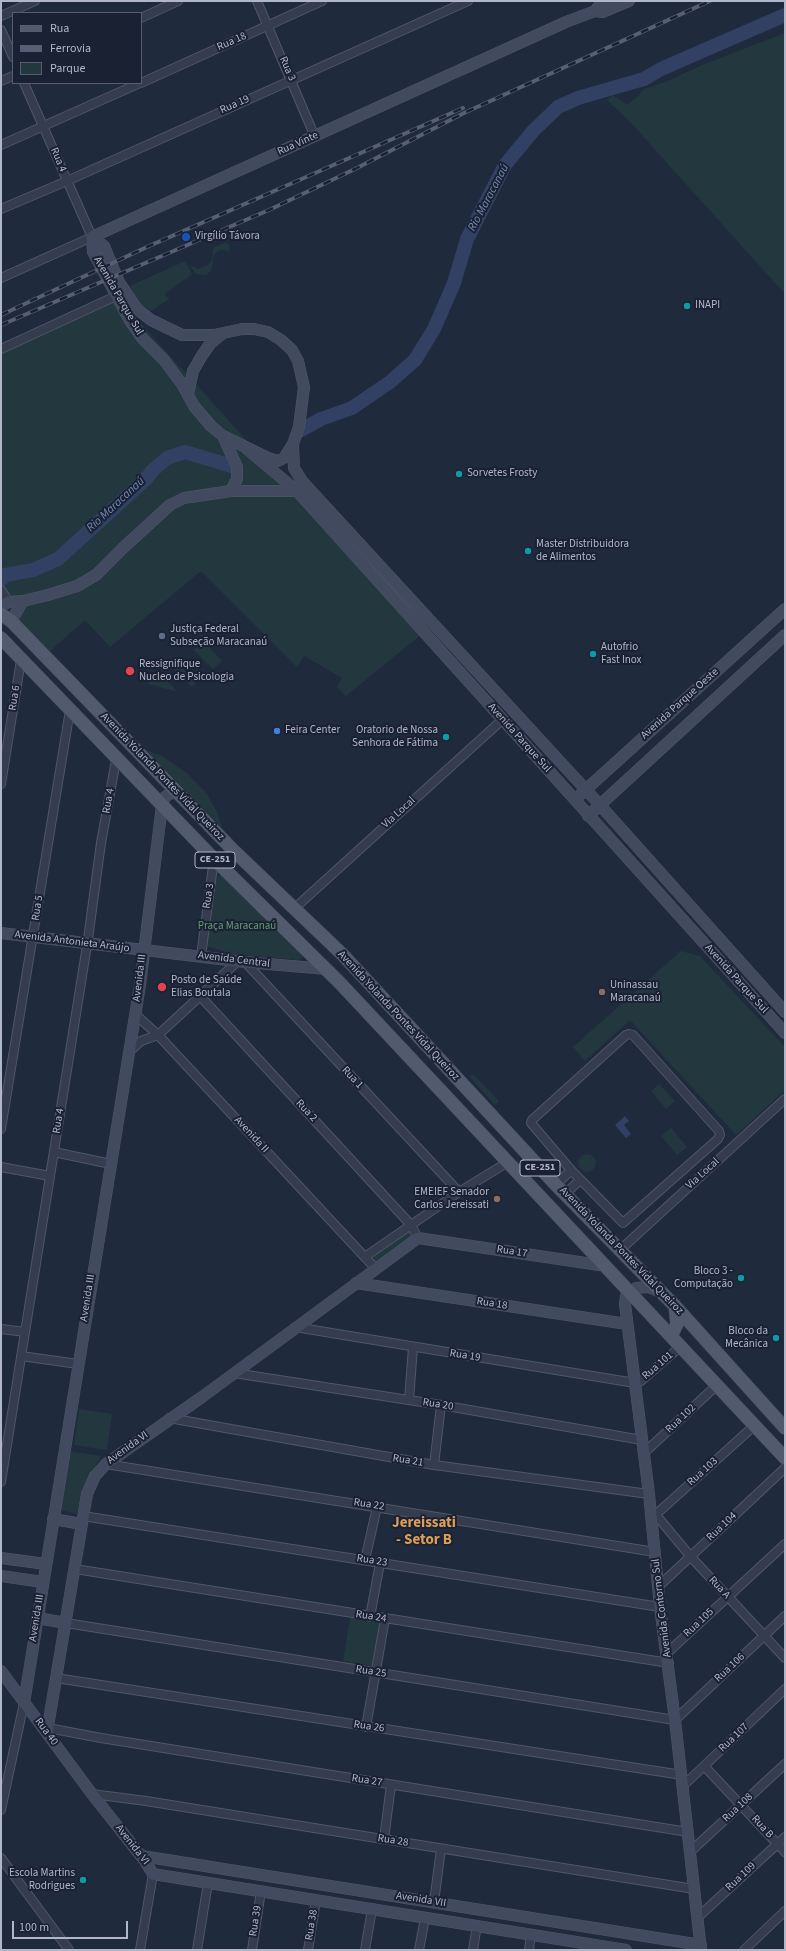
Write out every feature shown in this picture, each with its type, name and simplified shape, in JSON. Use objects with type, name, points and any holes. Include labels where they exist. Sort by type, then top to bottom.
[{"type":"main road","name":"Avenida Yolanda Pontes Vidal Queiroz","points":[[6,617],[234,851],[296,908],[343,955],[556,1185],[675,1306],[785,1428]]},
{"type":"main road","name":"CE-251","points":[[1,638],[21,660]]},
{"type":"main road","name":"Avenida Yolanda Pontes Vidal Queiroz","points":[[21,660],[116,760],[326,969],[398,1044],[755,1424],[785,1458]]},
{"type":"main road","points":[[63,703],[65,692],[74,687]]},
{"type":"main road","points":[[398,1044],[413,1031]]},
{"type":"main road","points":[[415,1062],[429,1049]]},
{"type":"main road","points":[[671,1336],[677,1324],[675,1306]]},
{"type":"street","points":[[1,16],[35,1]]},
{"type":"street","points":[[142,18],[178,1]]},
{"type":"street","name":"Rua 3","points":[[257,1],[292,80],[315,137]]},
{"type":"street","name":"Rua 18","points":[[142,82],[322,1]]},
{"type":"street","name":"Rua 19","points":[[1,209],[67,181],[468,1]]},
{"type":"street","name":"Rua Vinte","points":[[1,278],[315,137],[600,6],[629,1]]},
{"type":"street","points":[[1,30],[12,55]]},
{"type":"street","points":[[1,81],[12,76]]},
{"type":"street","name":"Rua 4","points":[[24,84],[92,237]]},
{"type":"street","name":"Rua 18","points":[[1,145],[138,84]]},
{"type":"street","name":"Avenida Parque Sul","points":[[92,237],[104,246],[119,282],[137,309],[144,315],[182,335],[203,336],[254,329],[268,332],[281,340],[292,350],[300,368],[304,387],[300,427],[293,444],[284,458],[278,461],[268,458],[223,436],[199,411],[164,360],[142,338],[116,296],[93,252],[92,237]]},
{"type":"street","points":[[1,349],[116,296]]},
{"type":"street","points":[[188,394],[193,371],[201,357],[210,344],[226,332]]},
{"type":"street","points":[[223,436],[238,467],[237,479],[231,491]]},
{"type":"street","name":"Avenida Parque Sul","points":[[293,444],[294,468],[302,481],[599,804],[785,1012]]},
{"type":"street","name":"Avenida Parque Sul","points":[[247,449],[297,491],[588,816],[785,1033]]},
{"type":"street","points":[[1,590],[5,604],[23,601],[77,586],[96,575],[137,534],[170,505],[184,498],[231,491],[297,491]]},
{"type":"street","points":[[6,617],[23,601]]},
{"type":"street","name":"Avenida Parque Oeste","points":[[574,799],[586,790],[785,609]]},
{"type":"street","name":"Avenida Parque Oeste","points":[[588,816],[599,804],[785,635]]},
{"type":"street","name":"Rua 6","points":[[1,784],[21,660]]},
{"type":"street","name":"Rua 5","points":[[1,1129],[33,937],[63,703]]},
{"type":"street","name":"Via Local","points":[[296,908],[502,720]]},
{"type":"street","name":"Rua 4","points":[[1,1482],[116,760]]},
{"type":"street","points":[[162,805],[165,797],[174,790]]},
{"type":"street","name":"Avenida III","points":[[1,1810],[24,1703],[129,1052],[162,805]]},
{"type":"street","name":"Rua 3","points":[[201,956],[214,859]]},
{"type":"street","name":"Avenida Antonieta Araújo","points":[[1,933],[143,950]]},
{"type":"street","name":"Avenida Central","points":[[143,950],[326,969]]},
{"type":"street","points":[[129,1052],[141,1041],[158,1035],[242,961]]},
{"type":"street","name":"Rua 1","points":[[242,961],[459,1192]]},
{"type":"street","name":"Rua 2","points":[[201,997],[411,1225],[418,1238]]},
{"type":"street","name":"Avenida II","points":[[135,1014],[158,1035],[366,1256],[375,1268]]},
{"type":"street","points":[[626,1035],[633,1036],[719,1131],[720,1135],[718,1139],[623,1223],[571,1170],[532,1126],[532,1120],[626,1035]]},
{"type":"street","name":"Via Local","points":[[620,1250],[785,1099]]},
{"type":"street","points":[[54,1152],[111,1164]]},
{"type":"street","points":[[366,1256],[459,1192],[508,1162]]},
{"type":"street","points":[[1,1167],[50,1176]]},
{"type":"street","points":[[556,1185],[571,1170]]},
{"type":"street","points":[[565,1194],[580,1180]]},
{"type":"street","name":"Rua 17","points":[[418,1238],[606,1266]]},
{"type":"street","name":"Avenida VI","points":[[47,1730],[75,1569],[86,1494],[90,1484],[106,1464],[234,1373],[375,1268],[418,1238]]},
{"type":"street","name":"Rua 18","points":[[356,1283],[628,1324]]},
{"type":"street","points":[[630,1291],[636,1288],[648,1287],[663,1294]]},
{"type":"street","name":"Avenida Contorno Sul","points":[[630,1291],[625,1298],[653,1517],[660,1607],[676,1720],[698,1922],[699,1947]]},
{"type":"street","name":"Rua 19","points":[[295,1327],[635,1383]]},
{"type":"street","points":[[1,1329],[24,1332]]},
{"type":"street","name":"Rua 101","points":[[635,1383],[641,1381],[681,1346]]},
{"type":"street","points":[[409,1400],[413,1347]]},
{"type":"street","points":[[21,1356],[78,1364]]},
{"type":"street","name":"Rua 20","points":[[234,1373],[440,1405],[642,1440]]},
{"type":"street","name":"Rua 102","points":[[644,1454],[717,1385]]},
{"type":"street","points":[[434,1465],[440,1405]]},
{"type":"street","name":"Rua 21","points":[[169,1418],[434,1465],[649,1494]]},
{"type":"street","name":"Rua 103","points":[[653,1517],[755,1424]]},
{"type":"street","name":"Rua 22","points":[[106,1464],[655,1552]]},
{"type":"street","name":"Rua 104","points":[[658,1586],[691,1557],[785,1468]]},
{"type":"street","points":[[365,1560],[377,1507]]},
{"type":"street","name":"Rua A","points":[[653,1517],[785,1658]]},
{"type":"street","points":[[53,1519],[82,1520]]},
{"type":"street","name":"Rua 23","points":[[82,1520],[365,1560],[660,1607]]},
{"type":"street","name":"Rua 105","points":[[667,1658],[728,1597],[785,1544]]},
{"type":"street","points":[[1,1558],[46,1564]]},
{"type":"street","points":[[370,1617],[380,1563]]},
{"type":"street","name":"Rua 24","points":[[75,1569],[370,1617],[667,1658]]},
{"type":"street","points":[[1,1576],[43,1582]]},
{"type":"street","name":"Rua 106","points":[[676,1720],[785,1616]]},
{"type":"street","points":[[37,1618],[66,1623]]},
{"type":"street","points":[[366,1727],[385,1619]]},
{"type":"street","name":"Rua 25","points":[[66,1623],[676,1720]]},
{"type":"street","name":"Rua 40","points":[[1,1670],[24,1703],[47,1730],[92,1794]]},
{"type":"street","name":"Rua 26","points":[[56,1678],[366,1727],[682,1781]]},
{"type":"street","name":"Rua 107","points":[[682,1781],[704,1767],[785,1689]]},
{"type":"street","name":"Rua 27","points":[[47,1730],[688,1832]]},
{"type":"street","name":"Rua 108","points":[[690,1852],[785,1764]]},
{"type":"street","name":"Rua B","points":[[704,1767],[742,1804],[785,1852]]},
{"type":"street","points":[[1,1771],[7,1779]]},
{"type":"street","points":[[384,1839],[391,1785]]},
{"type":"street","name":"Avenida VI","points":[[92,1794],[142,1856],[153,1874],[140,1950]]},
{"type":"street","name":"Rua 28","points":[[92,1794],[146,1801],[694,1889]]},
{"type":"street","name":"Rua 109","points":[[698,1922],[785,1837]]},
{"type":"street","points":[[434,1902],[441,1849]]},
{"type":"street","name":"Avenida VII","points":[[142,1856],[434,1902],[699,1947]]},
{"type":"street","points":[[1,1858],[69,1950]]},
{"type":"street","name":"Avenida VII","points":[[153,1874],[424,1918],[509,1930],[586,1946],[626,1950]]},
{"type":"street","points":[[197,1950],[208,1883]]},
{"type":"street","points":[[342,1904],[346,1888]]},
{"type":"street","name":"Rua 39","points":[[252,1950],[260,1892]]},
{"type":"street","name":"Rua 38","points":[[308,1950],[316,1900]]},
{"type":"street","points":[[365,1950],[372,1909]]},
{"type":"street","points":[[744,1950],[785,1911]]},
{"type":"street","points":[[509,1930],[512,1915]]},
{"type":"street","points":[[420,1950],[424,1918]]},
{"type":"street","points":[[473,1950],[477,1925]]},
{"type":"street","points":[[529,1950],[532,1934]]},
{"type":"green space","points":[[785,33],[785,294],[631,123],[607,100],[613,95],[627,105],[644,89],[668,81],[702,65]]},
{"type":"green space","points":[[224,243],[229,244],[230,252],[224,250],[218,251],[214,255],[211,271],[206,275],[196,274],[190,265],[198,269],[208,265],[212,260],[213,248]]},
{"type":"green space","points":[[185,261],[192,274],[165,294],[166,297],[170,298],[151,311],[137,302],[130,286]]},
{"type":"green space","points":[[119,296],[135,317],[422,634],[346,696],[337,687],[342,678],[304,656],[297,667],[201,571],[110,647],[85,620],[50,651],[10,610],[12,602],[1,593],[1,349]]},
{"type":"green space","points":[[203,641],[222,661],[213,669],[194,650]]},
{"type":"green space","points":[[176,661],[196,683],[192,687],[171,666]]},
{"type":"green space","points":[[159,673],[178,692],[148,684]]},
{"type":"green space","points":[[146,750],[162,756],[187,773],[207,794],[217,812],[222,828]]},
{"type":"green space","name":"Praça Maracanaú","points":[[219,875],[223,876],[304,955],[302,958],[298,960],[233,954],[206,946],[217,878]]},
{"type":"green space","points":[[681,951],[700,956],[785,1047],[785,1090],[736,1135],[630,1020],[585,1061],[573,1047]]},
{"type":"green space","points":[[469,1076],[475,1076],[499,1101],[495,1105]]},
{"type":"green space","points":[[659,1084],[675,1101],[666,1109],[651,1091]]},
{"type":"green space","points":[[671,1128],[687,1147],[677,1155],[661,1136]]},
{"type":"green space","points":[[587,1154],[593,1157],[596,1163],[593,1169],[587,1172],[581,1169],[578,1163],[581,1157]]},
{"type":"green space","points":[[410,1230],[414,1238],[378,1264],[371,1255]]},
{"type":"green space","points":[[79,1409],[112,1414],[107,1450],[74,1445]]},
{"type":"green space","points":[[68,1451],[101,1456],[87,1480],[77,1514],[62,1510],[59,1506]]},
{"type":"green space","points":[[350,1618],[380,1623],[373,1666],[343,1661]]},
{"type":"water","points":[[625,1116],[629,1121],[624,1125],[631,1134],[626,1138],[615,1125]]},
{"type":"waterway","name":"Rio Maracanaú","points":[[301,430],[321,419],[352,408],[390,382],[415,360],[434,329],[454,283],[467,239],[505,165],[533,131],[558,107],[578,98],[644,79],[661,69],[785,15]]},
{"type":"waterway","name":"Rio Maracanaú","points":[[1,580],[5,575],[33,570],[58,559],[167,458],[185,452],[235,467]]},
{"type":"railway","points":[[1,325],[269,210],[355,169],[464,113],[710,1]]},
{"type":"railway","points":[[1,315],[147,247],[463,108]]},
{"type":"place","name":"Virgílio Távora","points":[[186,237]]},
{"type":"place","name":"INAPI","points":[[687,306]]},
{"type":"place","name":"Sorvetes Frosty","points":[[459,474]]},
{"type":"place","name":"Master Distribuidora de Alimentos","points":[[528,551]]},
{"type":"place","name":"Justiça Federal Subseção Maracanaú","points":[[162,636]]},
{"type":"place","name":"Autofrio Fast Inox","points":[[593,654]]},
{"type":"place","name":"Ressignifique Nucleo de Psicologia","points":[[130,671]]},
{"type":"place","name":"Feira Center","points":[[277,731]]},
{"type":"place","name":"Oratorio de Nossa Senhora de Fátima","points":[[446,737]]},
{"type":"place","name":"Posto de Saúde Elias Boutala","points":[[162,987]]},
{"type":"place","name":"Uninassau Maracanaú","points":[[602,992]]},
{"type":"place","name":"EMEIEF Senador Carlos Jereissati","points":[[497,1199]]},
{"type":"place","name":"Bloco 3 - Computação","points":[[741,1278]]},
{"type":"place","name":"Bloco da Mecânica","points":[[776,1338]]},
{"type":"place","name":"Escola Martins Rodrigues","points":[[83,1880]]},
{"type":"district","name":"Jereissati - Setor B","points":[[424,1532]]}]
